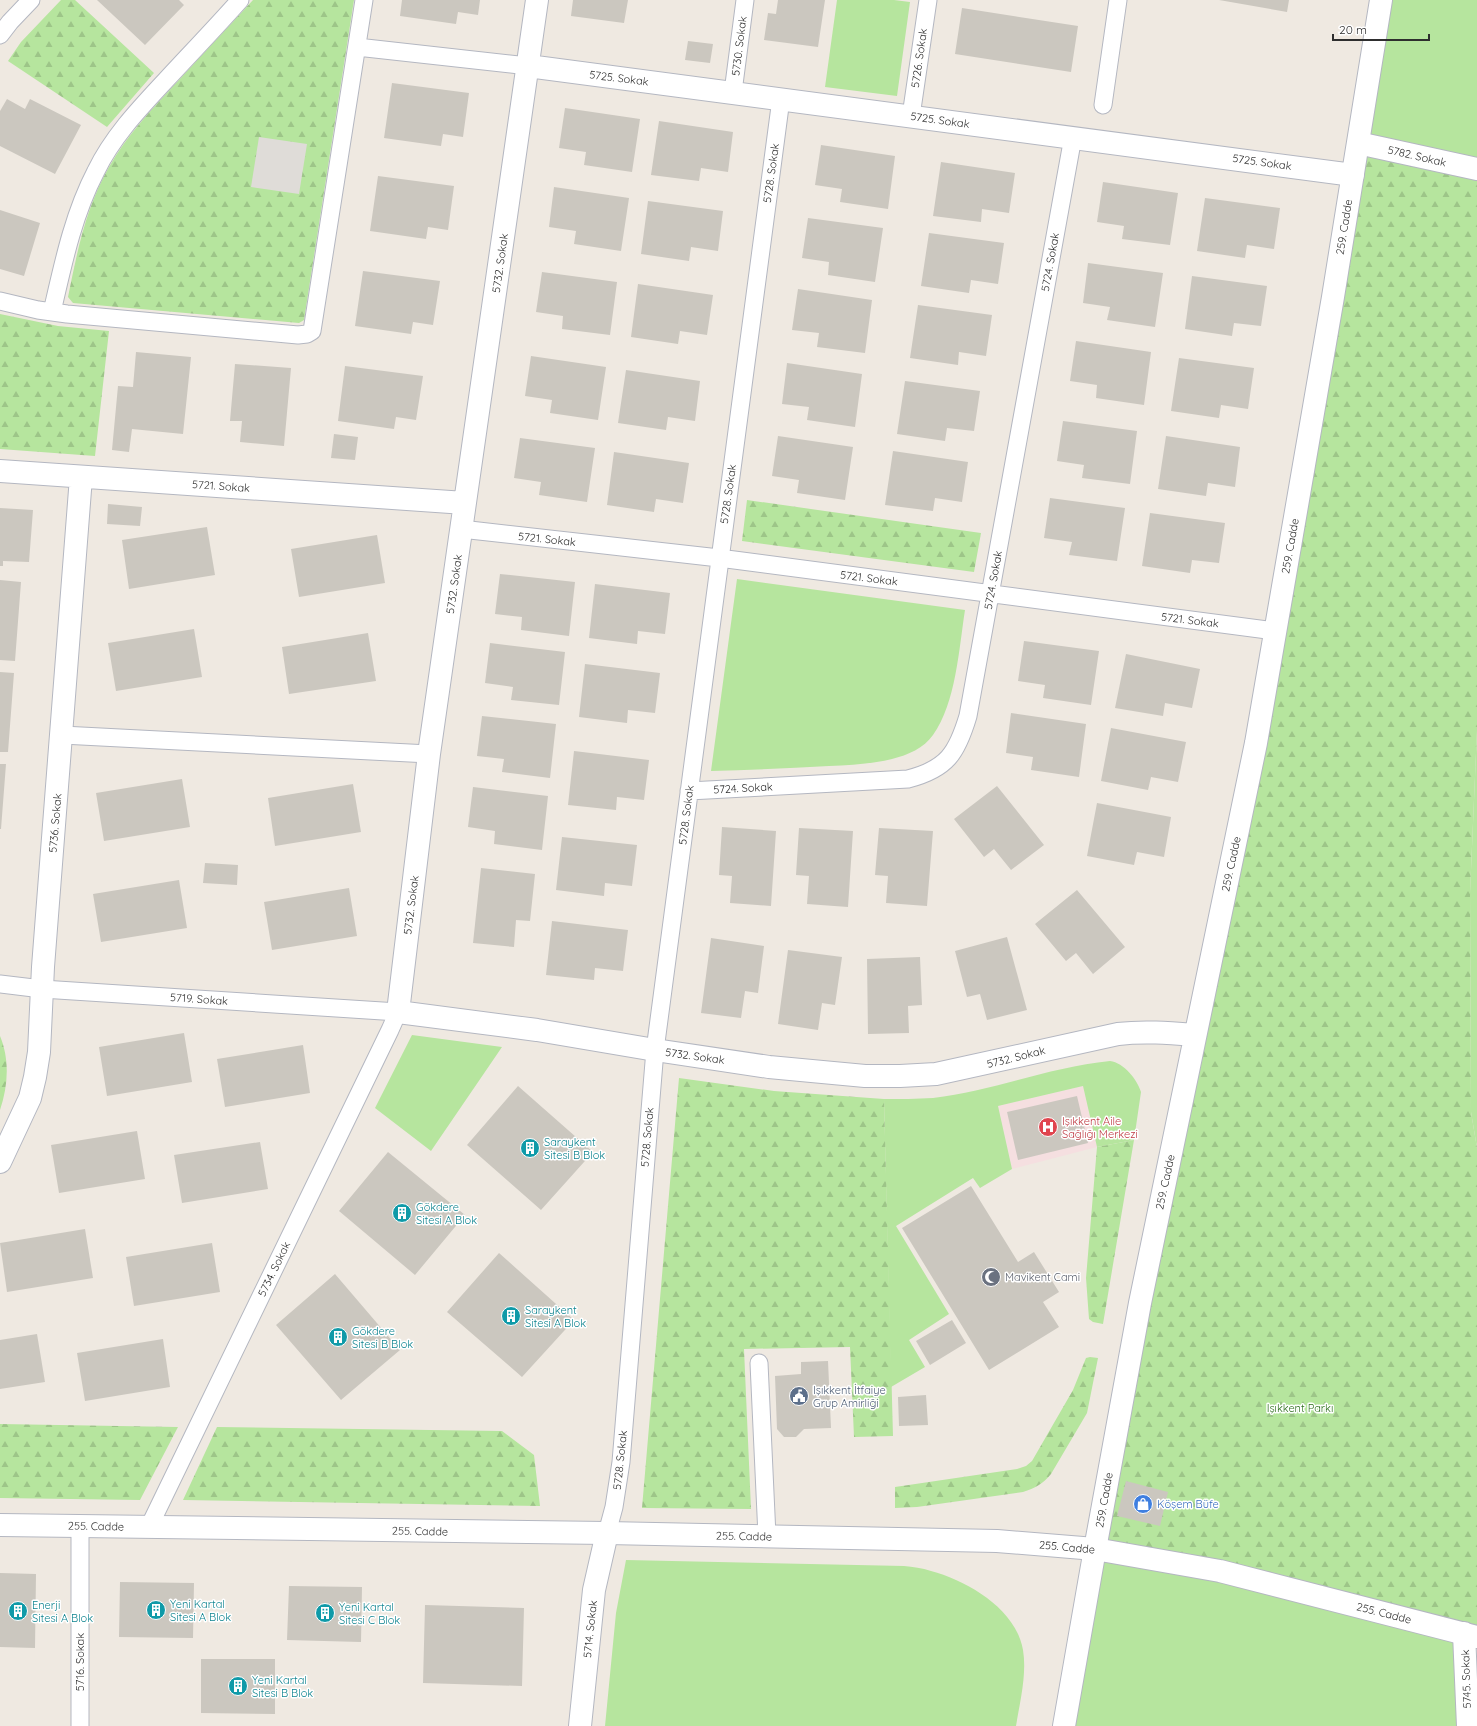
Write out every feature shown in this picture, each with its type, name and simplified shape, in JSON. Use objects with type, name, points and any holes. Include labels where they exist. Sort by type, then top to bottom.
[{"type":"street","name":"5732. Sokak","points":[[537,0],[429,754],[398,1012],[537,1030],[655,1050],[820,1072],[865,1076],[936,1074],[974,1067],[1072,1043],[1118,1034],[1138,1032],[1195,1035]]},
{"type":"street","name":"259. Cadde","points":[[1064,1726],[1140,1303],[1256,743],[1353,174],[1381,0]]},
{"type":"street","name":"5725. Sokak","points":[[528,66],[1353,174]]},
{"type":"street","name":"5782. Sokak","points":[[1358,143],[1477,169]]},
{"type":"street","name":"5721. Sokak","points":[[0,471],[465,503]]},
{"type":"street","name":"5736. Sokak","points":[[0,1162],[22,1118],[30,1098],[34,1084],[39,1052],[42,989],[82,477]]},
{"type":"street","name":"255. Cadde","points":[[0,1525],[607,1533],[990,1541],[1095,1549],[1220,1571],[1470,1635]]},
{"type":"street","name":"5714. Sokak","points":[[580,1726],[594,1590],[607,1533]]},
{"type":"street","name":"5745. Sokak","points":[[1468,1726],[1470,1635]]},
{"type":"lane","points":[[0,36],[10,22],[31,0]]},
{"type":"lane","points":[[52,312],[70,234],[81,202],[96,170],[114,140],[134,115],[240,0]]},
{"type":"lane","points":[[0,301],[52,312],[298,335],[307,334],[312,331],[364,0]]},
{"type":"lane","name":"5730. Sokak","points":[[733,92],[745,0]]},
{"type":"lane","name":"5726. Sokak","points":[[911,116],[928,0]]},
{"type":"lane","points":[[1102,105],[1118,0]]},
{"type":"lane","points":[[357,47],[528,66]]},
{"type":"lane","name":"5728. Sokak","points":[[607,1533],[614,1507],[621,1462],[655,1050],[781,99]]},
{"type":"lane","name":"5724. Sokak","points":[[689,791],[890,781],[923,775],[936,769],[946,761],[956,749],[963,734],[968,716],[1073,137]]},
{"type":"lane","name":"5721. Sokak","points":[[461,529],[719,558],[1275,631]]},
{"type":"lane","points":[[62,735],[429,754]]},
{"type":"lane","name":"5719. Sokak","points":[[0,984],[42,989],[398,1012]]},
{"type":"lane","name":"5734. Sokak","points":[[149,1527],[387,1038],[398,1012]]},
{"type":"lane","points":[[759,1363],[767,1536]]},
{"type":"lane","name":"5716. Sokak","points":[[80,1526],[80,1726]]},
{"type":"shaded area","points":[[259,137],[307,144],[299,194],[251,187]]},
{"type":"shaded area","name":"Işıkkent Aile Sağlığı Merkezi","points":[[1083,1086],[1097,1147],[1012,1169],[998,1106]]},
{"type":"green space","points":[[61,0],[75,0],[154,73],[107,127],[8,61],[21,42]]},
{"type":"green space","points":[[253,0],[354,0],[304,320],[299,323],[73,303],[68,297],[83,230],[101,182],[116,155],[149,112]]},
{"type":"green space","points":[[837,0],[894,0],[910,2],[897,96],[825,87]]},
{"type":"green space","points":[[1381,0],[1477,0],[1477,169],[1358,143]]},
{"type":"green space","name":"Işıkkent Parkı","points":[[1358,143],[1477,169],[1477,730],[1470,893],[1471,1112],[1477,1148],[1477,1637],[1095,1549]]},
{"type":"green space","points":[[0,314],[58,326],[109,331],[95,456],[0,449]]},
{"type":"green space","points":[[747,500],[981,533],[974,572],[742,541]]},
{"type":"green space","points":[[737,579],[965,610],[952,691],[941,722],[929,740],[910,753],[877,762],[845,765],[711,771]]},
{"type":"green space","points":[[1477,730],[1477,1148],[1471,1112],[1470,893]]},
{"type":"green space","points":[[412,1035],[502,1047],[431,1151],[375,1108]]},
{"type":"green space","points":[[0,1036],[7,1064],[7,1073],[5,1092],[0,1110]]},
{"type":"green space","points":[[1110,1061],[1115,1062],[1129,1072],[1141,1092],[1134,1140],[1097,1147],[1083,1086],[998,1106],[1012,1169],[980,1188],[973,1178],[896,1226],[949,1314],[909,1340],[925,1367],[891,1387],[884,1099],[933,1098],[955,1095],[1065,1068]]},
{"type":"green space","points":[[679,1078],[774,1091],[884,1099],[893,1436],[854,1437],[850,1347],[744,1349],[751,1509],[642,1508]]},
{"type":"green space","points":[[1134,1140],[1103,1324],[1093,1322],[1089,1319],[1086,1278],[1097,1147]]},
{"type":"green space","points":[[1086,1358],[1098,1358],[1087,1413],[1051,1474],[1042,1483],[1023,1492],[917,1507],[895,1508],[895,1487],[1017,1469],[1026,1466],[1032,1461],[1073,1390]]},
{"type":"green space","points":[[0,1424],[178,1427],[140,1500],[0,1498]]},
{"type":"green space","points":[[217,1427],[502,1431],[534,1455],[540,1506],[183,1500]]},
{"type":"green space","points":[[1095,1549],[1464,1633],[1468,1726],[1064,1726]]},
{"type":"green space","points":[[626,1560],[904,1566],[928,1570],[960,1582],[975,1590],[1001,1610],[1019,1635],[1023,1650],[1024,1669],[1016,1726],[605,1726],[616,1613]]},
{"type":"building","points":[[97,0],[179,0],[184,5],[145,45]]},
{"type":"building","points":[[402,0],[480,0],[478,15],[458,12],[456,24],[400,16]]},
{"type":"building","points":[[573,0],[628,0],[624,23],[571,16]]},
{"type":"building","points":[[778,0],[825,0],[818,47],[764,40],[768,13],[776,14]]},
{"type":"building","points":[[1219,0],[1289,0],[1287,12]]},
{"type":"building","points":[[962,8],[1078,26],[1071,72],[955,54]]},
{"type":"building","points":[[688,41],[713,44],[710,63],[685,60]]},
{"type":"building","points":[[392,83],[469,93],[463,137],[443,134],[441,146],[384,138]]},
{"type":"building","points":[[7,99],[25,109],[30,99],[81,125],[55,174],[0,146],[0,111]]},
{"type":"building","points":[[565,108],[640,119],[632,172],[584,165],[586,152],[559,148]]},
{"type":"building","points":[[659,121],[733,132],[728,172],[701,168],[699,181],[651,175]]},
{"type":"building","points":[[821,145],[895,156],[888,209],[840,202],[842,189],[815,185]]},
{"type":"building","points":[[941,162],[1015,173],[1009,213],[982,209],[981,222],[933,216]]},
{"type":"building","points":[[378,176],[454,186],[448,230],[428,227],[426,239],[370,231]]},
{"type":"building","points":[[1103,182],[1178,193],[1170,245],[1122,239],[1124,226],[1097,222]]},
{"type":"building","points":[[554,187],[629,198],[621,251],[574,244],[576,231],[549,227]]},
{"type":"building","points":[[1205,198],[1280,208],[1274,249],[1247,245],[1245,258],[1197,251]]},
{"type":"building","points":[[648,201],[723,211],[718,251],[691,247],[689,261],[641,254]]},
{"type":"building","points":[[0,210],[40,223],[24,276],[0,269]]},
{"type":"building","points":[[808,218],[883,228],[875,282],[828,275],[829,262],[802,258]]},
{"type":"building","points":[[929,233],[1004,243],[998,284],[971,280],[969,293],[921,286]]},
{"type":"building","points":[[1088,263],[1163,273],[1155,327],[1107,320],[1110,307],[1083,303]]},
{"type":"building","points":[[363,271],[440,281],[433,325],[413,322],[411,334],[355,326]]},
{"type":"building","points":[[542,272],[617,282],[610,335],[562,329],[563,316],[536,312]]},
{"type":"building","points":[[1192,276],[1267,286],[1261,326],[1234,323],[1232,336],[1185,329]]},
{"type":"building","points":[[638,284],[713,295],[707,335],[680,331],[678,344],[631,337]]},
{"type":"building","points":[[798,289],[872,300],[865,353],[817,347],[819,333],[792,330]]},
{"type":"building","points":[[918,305],[992,315],[986,356],[959,352],[958,365],[910,358]]},
{"type":"building","points":[[1076,341],[1151,352],[1144,405],[1096,398],[1097,385],[1070,381]]},
{"type":"building","points":[[136,352],[191,357],[183,434],[132,429],[129,452],[112,450],[118,386],[133,387]]},
{"type":"building","points":[[531,356],[606,367],[598,420],[550,413],[552,400],[525,396]]},
{"type":"building","points":[[1179,358],[1254,368],[1248,409],[1221,405],[1219,418],[1171,411]]},
{"type":"building","points":[[787,363],[862,374],[855,427],[807,420],[809,407],[782,404]]},
{"type":"building","points":[[235,364],[291,368],[284,446],[240,442],[242,421],[230,421]]},
{"type":"building","points":[[345,366],[423,376],[416,420],[396,417],[394,429],[338,421]]},
{"type":"building","points":[[626,370],[700,381],[695,421],[668,417],[666,430],[618,423]]},
{"type":"building","points":[[905,381],[980,391],[974,431],[947,428],[945,441],[897,434]]},
{"type":"building","points":[[1063,421],[1137,431],[1130,484],[1082,478],[1084,465],[1057,461]]},
{"type":"building","points":[[334,434],[358,437],[355,460],[331,458]]},
{"type":"building","points":[[778,436],[853,447],[845,500],[797,493],[799,480],[772,476]]},
{"type":"building","points":[[1166,436],[1240,447],[1235,487],[1208,483],[1206,496],[1158,489]]},
{"type":"building","points":[[520,438],[595,448],[587,502],[539,495],[541,482],[514,478]]},
{"type":"building","points":[[893,451],[968,462],[962,502],[935,498],[933,511],[885,505]]},
{"type":"building","points":[[614,452],[689,463],[683,503],[656,499],[654,512],[607,505]]},
{"type":"building","points":[[1050,498],[1125,508],[1117,561],[1069,555],[1072,542],[1044,538]]},
{"type":"building","points":[[108,504],[142,507],[140,526],[107,524]]},
{"type":"building","points":[[0,508],[33,510],[29,562],[3,561],[3,566],[0,566]]},
{"type":"building","points":[[1150,513],[1225,523],[1219,563],[1192,560],[1190,573],[1142,566]]},
{"type":"building","points":[[207,527],[215,575],[129,589],[122,540]]},
{"type":"building","points":[[377,535],[385,583],[299,597],[291,549]]},
{"type":"building","points":[[500,574],[575,582],[569,636],[521,630],[522,617],[495,614]]},
{"type":"building","points":[[0,580],[21,582],[15,661],[0,660]]},
{"type":"building","points":[[595,584],[670,593],[665,634],[638,631],[637,644],[589,638]]},
{"type":"building","points":[[194,629],[202,677],[116,691],[108,643]]},
{"type":"building","points":[[368,633],[376,681],[289,694],[282,647]]},
{"type":"building","points":[[1024,641],[1099,651],[1091,705],[1043,698],[1045,685],[1018,681]]},
{"type":"building","points":[[490,643],[565,652],[559,705],[511,700],[513,687],[485,683]]},
{"type":"building","points":[[1126,654],[1200,669],[1192,708],[1165,703],[1163,716],[1115,708]]},
{"type":"building","points":[[585,664],[660,673],[655,713],[628,710],[627,723],[579,717]]},
{"type":"building","points":[[0,672],[14,673],[8,752],[0,752]]},
{"type":"building","points":[[1011,713],[1086,724],[1079,777],[1031,770],[1033,757],[1006,753]]},
{"type":"building","points":[[482,716],[556,724],[550,778],[502,772],[504,759],[477,756]]},
{"type":"building","points":[[1111,728],[1186,742],[1178,782],[1151,777],[1148,790],[1101,781]]},
{"type":"building","points":[[574,751],[649,760],[644,800],[617,797],[616,810],[568,805]]},
{"type":"building","points":[[0,764],[6,764],[1,829],[0,829]]},
{"type":"building","points":[[182,779],[190,827],[104,841],[96,793]]},
{"type":"building","points":[[353,784],[361,832],[275,846],[268,798]]},
{"type":"building","points":[[997,786],[1044,845],[1011,870],[994,849],[984,857],[954,819]]},
{"type":"building","points":[[473,787],[548,796],[542,850],[494,844],[495,831],[468,827]]},
{"type":"building","points":[[1097,803],[1171,817],[1164,857],[1137,852],[1134,865],[1087,856]]},
{"type":"building","points":[[722,827],[776,831],[771,906],[730,903],[732,876],[719,875]]},
{"type":"building","points":[[799,828],[853,831],[848,907],[807,904],[809,876],[796,875]]},
{"type":"building","points":[[879,828],[933,831],[927,906],[886,903],[888,876],[875,875]]},
{"type":"building","points":[[562,837],[637,845],[632,886],[605,883],[604,896],[556,890]]},
{"type":"building","points":[[205,863],[238,865],[237,885],[203,883]]},
{"type":"building","points":[[481,868],[535,874],[530,921],[516,920],[514,947],[473,943]]},
{"type":"building","points":[[179,880],[187,928],[101,942],[93,894]]},
{"type":"building","points":[[349,888],[357,936],[272,950],[264,902]]},
{"type":"building","points":[[1077,890],[1125,947],[1093,974],[1076,953],[1066,961],[1035,924]]},
{"type":"building","points":[[552,921],[628,930],[623,971],[595,968],[594,980],[546,975]]},
{"type":"building","points":[[1007,937],[1027,1010],[987,1020],[980,994],[967,997],[955,951]]},
{"type":"building","points":[[711,938],[764,946],[758,993],[745,991],[741,1018],[701,1013]]},
{"type":"building","points":[[788,950],[842,957],[835,1005],[822,1003],[818,1030],[778,1024]]},
{"type":"building","points":[[920,957],[922,1005],[908,1006],[909,1033],[868,1034],[867,959]]},
{"type":"building","points":[[184,1033],[192,1082],[107,1096],[99,1047]]},
{"type":"building","points":[[303,1045],[310,1093],[225,1107],[217,1059]]},
{"type":"building","name":"Saraykent Sitesi B Blok","points":[[518,1086],[593,1152],[541,1210],[467,1145]]},
{"type":"building","name":"Işıkkent Aile Sağlığı Merkezi","points":[[1077,1096],[1088,1143],[1018,1160],[1007,1112]]},
{"type":"building","points":[[137,1131],[145,1179],[59,1193],[51,1145]]},
{"type":"building","points":[[260,1142],[268,1189],[182,1203],[174,1155]]},
{"type":"building","name":"Gökdere Sitesi A Blok","points":[[388,1152],[465,1215],[415,1275],[339,1211]]},
{"type":"building","name":"Mavikent Cami","points":[[971,1186],[1018,1262],[1034,1252],[1059,1292],[1043,1302],[1059,1327],[989,1370],[902,1228]]},
{"type":"building","points":[[85,1229],[93,1278],[7,1292],[0,1243]]},
{"type":"building","points":[[212,1243],[220,1292],[134,1306],[126,1257]]},
{"type":"building","name":"Saraykent Sitesi A Blok","points":[[499,1253],[574,1320],[522,1377],[447,1312]]},
{"type":"building","name":"Gökdere Sitesi B Blok","points":[[335,1274],[400,1350],[341,1400],[276,1325]]},
{"type":"building","points":[[952,1320],[966,1343],[930,1365],[916,1341]]},
{"type":"building","points":[[37,1334],[45,1382],[0,1389],[0,1340]]},
{"type":"building","points":[[163,1339],[170,1387],[85,1401],[77,1353]]},
{"type":"building","points":[[828,1361],[831,1428],[804,1429],[796,1437],[784,1437],[777,1429],[775,1376],[801,1374],[801,1362]]},
{"type":"building","points":[[926,1395],[928,1425],[899,1426],[898,1397]]},
{"type":"building","name":"Köşem Büfe","points":[[1126,1481],[1168,1492],[1160,1526],[1117,1516]]},
{"type":"building","name":"Enerji Sitesi A Blok","points":[[0,1573],[36,1574],[35,1648],[0,1647]]},
{"type":"building","name":"Yeni Kartal Sitesi A Blok","points":[[120,1582],[194,1583],[193,1638],[119,1637]]},
{"type":"building","name":"Yeni Kartal Sitesi C Blok","points":[[289,1586],[362,1587],[361,1642],[287,1640]]},
{"type":"building","points":[[425,1605],[524,1608],[522,1686],[423,1683]]},
{"type":"building","name":"Yeni Kartal Sitesi B Blok","points":[[201,1659],[275,1659],[275,1714],[201,1713]]},
{"type":"place","name":"Işıkkent Aile Sağlığı Merkezi","points":[[1048,1127]]},
{"type":"place","name":"Saraykent Sitesi B Blok","points":[[530,1148]]},
{"type":"place","name":"Gökdere Sitesi A Blok","points":[[402,1213]]},
{"type":"place","name":"Mavikent Cami","points":[[991,1277]]},
{"type":"place","name":"Saraykent Sitesi A Blok","points":[[511,1316]]},
{"type":"place","name":"Gökdere Sitesi B Blok","points":[[338,1337]]},
{"type":"place","name":"Işıkkent İtfaiye Grup Amirliği","points":[[799,1396]]},
{"type":"place","name":"Köşem Büfe","points":[[1143,1504]]},
{"type":"place","name":"Yeni Kartal Sitesi A Blok","points":[[156,1610]]},
{"type":"place","name":"Enerji Sitesi A Blok","points":[[18,1611]]},
{"type":"place","name":"Yeni Kartal Sitesi C Blok","points":[[325,1613]]},
{"type":"place","name":"Yeni Kartal Sitesi B Blok","points":[[238,1686]]}]
